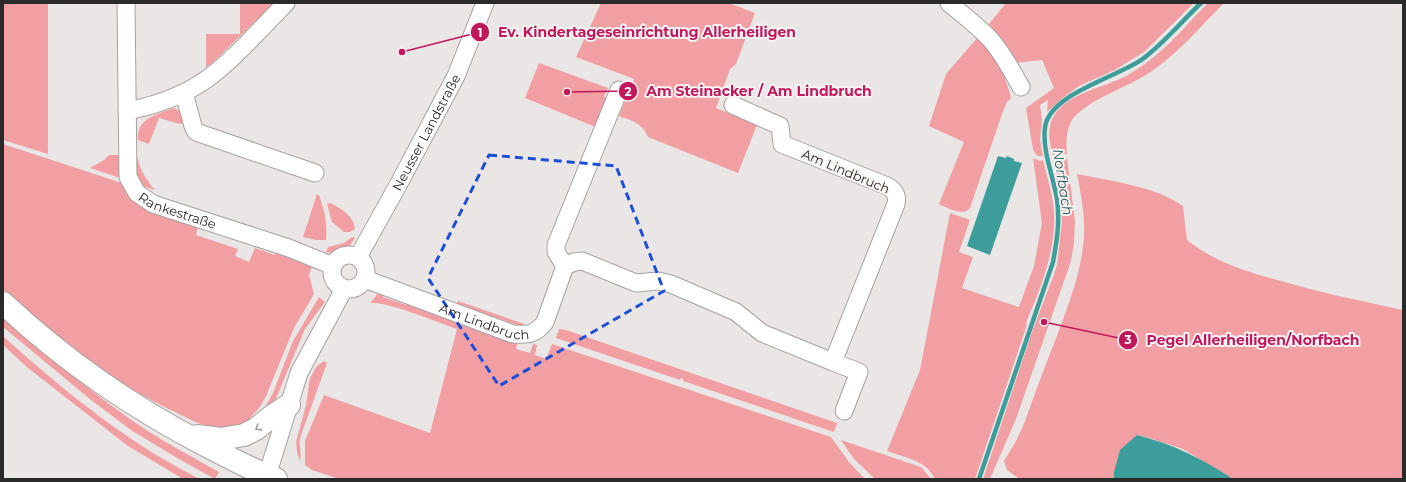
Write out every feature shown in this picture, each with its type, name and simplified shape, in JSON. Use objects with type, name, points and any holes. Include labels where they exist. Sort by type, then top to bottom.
[{"type":"main road","points":[[3,303],[28,326],[78,366],[150,415],[270,478]]},
{"type":"main road","points":[[184,434],[221,439],[244,435],[256,429],[289,405]]},
{"type":"street","name":"Rankestraße","points":[[126,3],[128,176],[137,193],[153,204],[288,248],[333,266]]},
{"type":"street","points":[[127,111],[145,108],[184,93],[215,74],[286,3]]},
{"type":"street","name":"Neusser Landstraße","points":[[358,257],[397,188],[456,76],[485,3]]},
{"type":"street","points":[[949,3],[975,24],[991,41],[1008,64],[1021,87]]},
{"type":"street","points":[[619,90],[556,246],[556,252],[565,266],[574,262],[582,261],[636,283],[658,281],[671,284],[736,312],[762,333],[859,372],[844,411]]},
{"type":"street","points":[[184,93],[196,132],[315,173]]},
{"type":"street","name":"Am Lindbruch","points":[[733,105],[780,126],[782,144],[887,186],[896,194],[896,204],[833,362]]},
{"type":"street","points":[[346,255],[358,257],[366,266],[367,275],[363,283],[356,288],[348,290],[344,289],[334,282],[332,274],[333,266],[336,260],[346,255]]},
{"type":"street","name":"Am Lindbruch","points":[[365,279],[513,334],[524,335],[532,334],[545,322],[565,266]]},
{"type":"street","points":[[270,478],[299,373],[344,289]]},
{"type":"highlighted area","points":[[489,155],[616,166],[664,291],[499,386],[428,278]]},
{"type":"shaded area","points":[[3,3],[48,3],[48,154],[3,140]]},
{"type":"shaded area","points":[[240,3],[269,3],[272,5],[211,64],[206,67],[206,34],[240,34]]},
{"type":"shaded area","points":[[601,3],[729,3],[755,13],[736,64],[730,69],[716,108],[757,125],[738,173],[648,137],[646,132],[640,126],[633,121],[619,116],[634,79],[576,57]]},
{"type":"shaded area","points":[[1006,3],[1194,3],[1144,52],[1115,70],[1079,86],[1047,112],[1048,100],[1040,105],[1042,119],[1040,140],[1043,156],[1039,156],[1036,155],[1033,149],[1026,108],[1054,88],[1042,60],[1016,63],[1009,50],[989,24]]},
{"type":"shaded area","points":[[1208,3],[1224,3],[1179,49],[1159,66],[1140,78],[1093,102],[1077,114],[1073,118],[1069,127],[1067,154],[1052,155],[1049,134],[1050,124],[1055,114],[1062,107],[1078,95],[1117,80],[1142,66],[1168,44]]},
{"type":"shaded area","points":[[978,37],[999,65],[1006,80],[1011,98],[1007,102],[1002,114],[970,208],[967,211],[959,212],[939,204],[964,142],[929,126],[946,74]]},
{"type":"shaded area","points":[[539,63],[608,88],[604,97],[610,99],[598,128],[525,98]]},
{"type":"shaded area","points":[[174,108],[182,112],[185,123],[180,124],[159,118],[149,144],[138,140],[138,133],[144,122],[155,115]]},
{"type":"shaded area","points":[[3,144],[122,183],[125,190],[141,206],[198,227],[196,235],[238,249],[235,256],[249,262],[255,248],[275,255],[276,252],[312,267],[309,275],[314,294],[294,328],[266,396],[260,407],[249,419],[250,424],[227,429],[214,428],[202,425],[151,400],[106,373],[84,357],[43,325],[3,290]]},
{"type":"shaded area","points":[[133,149],[136,151],[142,172],[155,190],[142,186],[136,175]]},
{"type":"shaded area","points":[[109,155],[119,155],[120,178],[90,168],[104,160]]},
{"type":"shaded area","points":[[1033,158],[1040,161],[1043,160],[1054,212],[1053,240],[1043,281],[1027,320],[1026,328],[975,479],[935,479],[926,468],[915,460],[887,451],[920,370],[950,213],[970,220],[959,252],[973,257],[962,288],[1019,307],[1034,266],[1042,223]]},
{"type":"shaded area","points":[[1067,158],[1075,221],[1071,261],[1016,419],[990,479],[983,479],[1032,332],[1057,265],[1062,221],[1053,159]]},
{"type":"shaded area","points":[[1077,174],[1132,185],[1172,199],[1183,206],[1187,240],[1197,248],[1220,260],[1256,274],[1342,297],[1403,310],[1403,479],[1233,479],[1183,449],[1137,435],[1114,472],[1114,479],[1029,479],[1018,478],[1007,470],[1004,461],[1024,424],[1074,289],[1083,249],[1084,235],[1084,219]]},
{"type":"shaded area","points":[[317,194],[319,195],[326,222],[326,240],[316,240],[303,237]]},
{"type":"shaded area","points":[[330,203],[343,210],[349,216],[355,229],[350,232],[344,232],[332,222],[327,204]]},
{"type":"shaded area","points":[[352,237],[355,238],[343,251],[335,253],[326,252],[328,247],[344,243]]},
{"type":"shaded area","points":[[378,291],[384,293],[383,297],[406,305],[407,301],[412,302],[410,306],[433,314],[434,310],[439,311],[438,315],[459,323],[465,321],[464,325],[486,332],[519,339],[516,349],[530,353],[533,344],[537,345],[535,355],[546,359],[552,344],[831,437],[849,462],[865,479],[339,479],[312,470],[305,465],[305,441],[324,395],[430,433],[457,329],[388,305],[370,303]]},
{"type":"shaded area","points":[[319,297],[325,302],[305,329],[272,408],[264,409],[273,393],[293,341]]},
{"type":"shaded area","points":[[458,301],[524,324],[523,327],[457,304]]},
{"type":"shaded area","points":[[3,315],[65,369],[113,407],[174,447],[219,472],[215,479],[131,430],[91,400],[3,327]]},
{"type":"shaded area","points":[[559,329],[566,330],[837,423],[834,432],[683,381],[681,378],[680,380],[556,338]]},
{"type":"shaded area","points":[[3,336],[51,378],[101,418],[151,452],[199,479],[183,479],[128,446],[28,368],[3,345]]},
{"type":"shaded area","points":[[324,361],[327,363],[300,438],[300,461],[296,442],[306,405],[310,378],[317,366]]},
{"type":"shaded area","points":[[841,440],[921,467],[931,479],[875,479],[854,459]]},
{"type":"water","points":[[998,156],[1006,158],[1007,156],[1014,159],[1014,161],[1022,163],[990,255],[967,246]]},
{"type":"water","points":[[1137,435],[1163,443],[1187,453],[1233,479],[1114,479],[1114,472],[1120,450]]},
{"type":"waterway","name":"Norfbach","points":[[979,479],[1053,262],[1058,223],[1057,199],[1048,163],[1044,136],[1045,127],[1050,115],[1059,105],[1072,95],[1144,58],[1152,52],[1201,3]]},
{"type":"place","name":"Ev. Kindertageseinrichtung Allerheiligen","points":[[402,52]]},
{"type":"place","name":"Am Steinacker / Am Lindbruch","points":[[567,92]]},
{"type":"place","name":"Pegel Allerheiligen/Norfbach","points":[[1044,322]]}]
